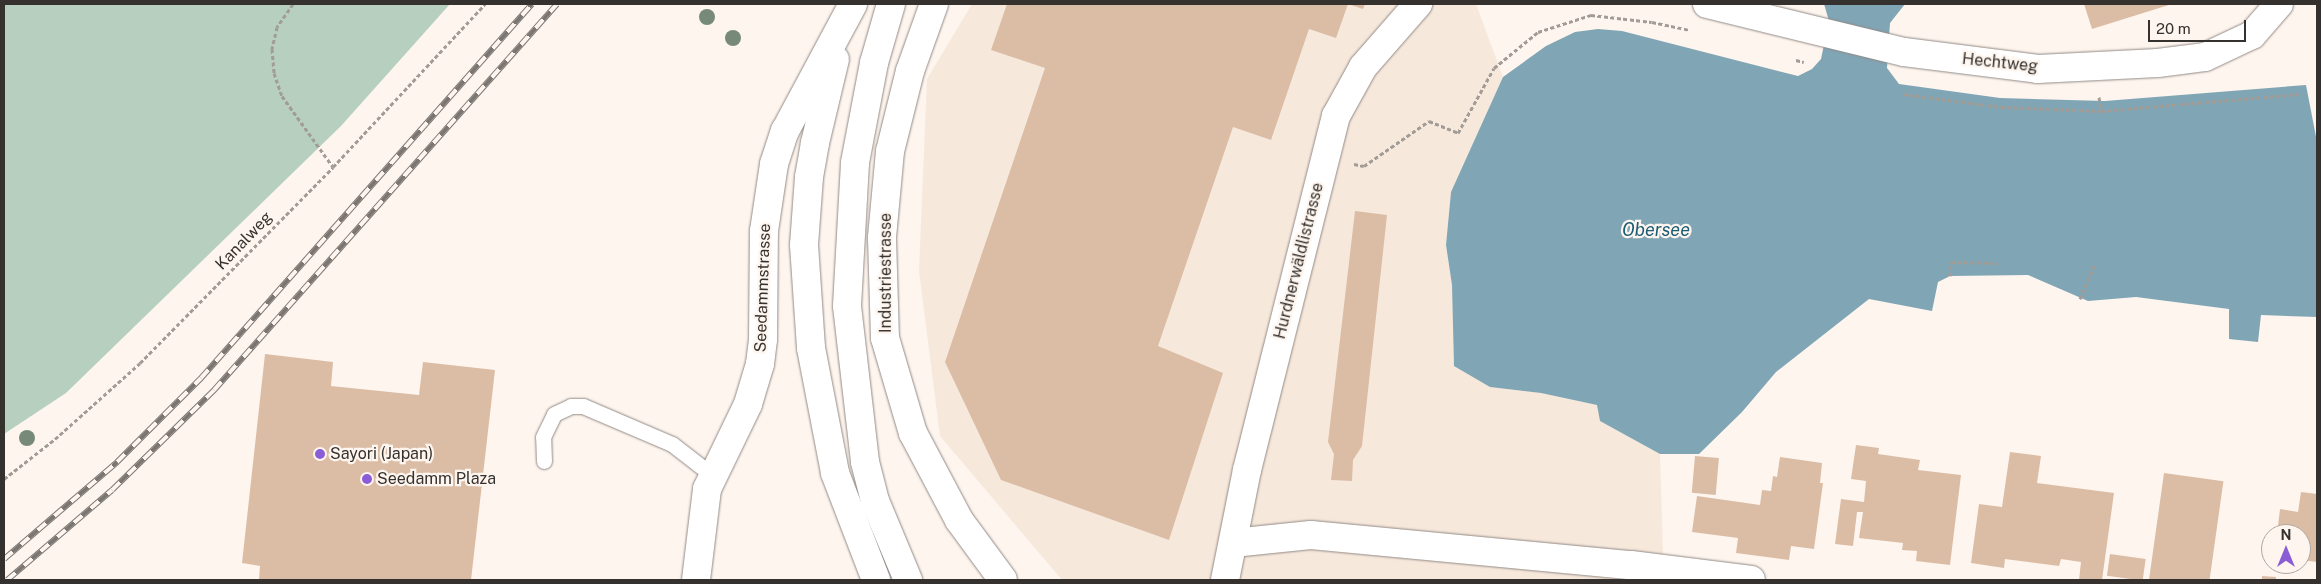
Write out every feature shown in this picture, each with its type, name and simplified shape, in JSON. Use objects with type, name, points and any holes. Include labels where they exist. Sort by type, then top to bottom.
[{"type":"main road","points":[[854,4],[840,44],[815,143],[809,177],[804,245],[811,348],[835,472],[876,580]]},
{"type":"main road","name":"Seedammstrasse","points":[[696,580],[704,506],[712,475],[748,404],[760,364],[764,340],[764,231],[774,164],[785,131],[854,4]]},
{"type":"main road","points":[[891,4],[874,63],[855,163],[847,306],[865,462],[874,501],[908,580]]},
{"type":"main road","name":"Industriestrasse","points":[[934,4],[910,71],[890,151],[882,238],[885,338],[913,434],[959,520],[1003,580]]},
{"type":"main road","name":"Hurdnerwäldlistrasse","points":[[1225,580],[1247,470],[1336,116],[1363,67],[1418,4]]},
{"type":"main road","name":"Hechtweg","points":[[1707,4],[1803,25],[1904,52],[2038,68],[2158,63],[2204,57],[2252,35],[2279,4]]},
{"type":"main road","points":[[1233,543],[1311,535],[1631,565],[1751,580]]},
{"type":"lane","points":[[544,461],[543,437],[554,414],[571,406],[583,406],[672,444],[712,475]]},
{"type":"path","points":[[293,4],[277,27],[272,49],[274,73],[282,96],[333,167]]},
{"type":"path","name":"Kanalweg","points":[[4,479],[55,439],[140,363],[333,167],[485,4]]},
{"type":"path","points":[[1324,160],[1364,166],[1429,121],[1458,133],[1494,68],[1538,32],[1591,15],[1652,22],[1696,31]]},
{"type":"path","points":[[1786,57],[1804,62]]},
{"type":"path","points":[[2098,89],[2101,111]]},
{"type":"path","points":[[1903,94],[2001,107],[2101,111],[2300,94]]},
{"type":"path","points":[[1950,276],[1951,262],[1997,264]]},
{"type":"path","points":[[2080,299],[2095,264]]},
{"type":"shaded area","points":[[972,4],[1476,4],[1503,77],[1451,192],[1446,245],[1452,285],[1490,387],[1541,393],[1598,405],[1600,421],[1660,454],[1663,554],[1660,580],[1062,580],[940,436],[919,271],[927,79]]},
{"type":"green space","points":[[4,4],[450,4],[341,126],[66,393],[4,434]]},
{"type":"water","name":"Obersee","points":[[1824,4],[1905,4],[1890,23],[1887,68],[1899,84],[2000,98],[2105,101],[2306,85],[2317,142],[2317,317],[2261,315],[2258,342],[2229,339],[2229,309],[2136,297],[2088,301],[2028,275],[1950,276],[1938,282],[1932,311],[1869,299],[1776,372],[1742,412],[1699,454],[1660,454],[1600,421],[1597,405],[1541,393],[1490,387],[1454,366],[1452,285],[1446,245],[1451,192],[1503,77],[1546,46],[1575,32],[1598,29],[1622,31],[1798,76],[1812,69],[1821,59],[1829,21]]},
{"type":"building","points":[[1007,4],[1348,4],[1336,38],[1309,29],[1271,140],[1233,127],[1158,346],[1223,373],[1169,540],[1001,480],[945,362],[1045,68],[991,50]]},
{"type":"building","points":[[1348,4],[1365,4],[1363,9]]},
{"type":"building","points":[[2084,4],[2172,4],[2092,29]]},
{"type":"building","points":[[1355,211],[1387,215],[1362,446],[1353,460],[1352,481],[1331,480],[1334,454],[1328,442]]},
{"type":"building","name":"Seedamm Plaza","points":[[265,354],[333,362],[331,386],[419,395],[423,362],[495,370],[471,580],[259,580],[260,566],[242,563]]},
{"type":"building","points":[[1856,445],[1879,448],[1878,454],[1920,460],[1918,470],[1961,475],[1950,565],[1916,561],[1917,551],[1902,550],[1903,543],[1859,538],[1863,512],[1857,512],[1853,546],[1835,544],[1841,499],[1864,502],[1866,481],[1851,479]]},
{"type":"building","points":[[2010,452],[2041,456],[2037,483],[2114,493],[2102,580],[2079,580],[2081,562],[2061,559],[2059,566],[2005,559],[2004,568],[1971,563],[1979,504],[2002,507]]},
{"type":"building","points":[[1695,456],[1719,458],[1716,495],[1692,493]]},
{"type":"building","points":[[1780,457],[1822,463],[1820,483],[1823,483],[1814,549],[1791,546],[1789,560],[1736,553],[1738,538],[1692,532],[1697,496],[1760,505],[1762,490],[1771,491],[1773,476],[1777,477]]},
{"type":"building","points":[[2164,473],[2223,481],[2210,580],[2149,580]]},
{"type":"building","points":[[2301,492],[2317,494],[2317,562],[2311,561],[2311,524],[2278,524],[2280,509],[2298,512]]},
{"type":"building","points":[[2110,554],[2146,559],[2143,580],[2107,576]]},
{"type":"building","points":[[2262,576],[2276,577],[2276,580],[2262,580]]},
{"type":"railway","points":[[4,559],[117,462],[201,378],[532,4]]},
{"type":"railway","points":[[7,580],[112,490],[214,390],[557,4]]},
{"type":"place","name":"Sayori (Japan)","points":[[320,454]]},
{"type":"place","name":"Seedamm Plaza","points":[[367,479]]}]
